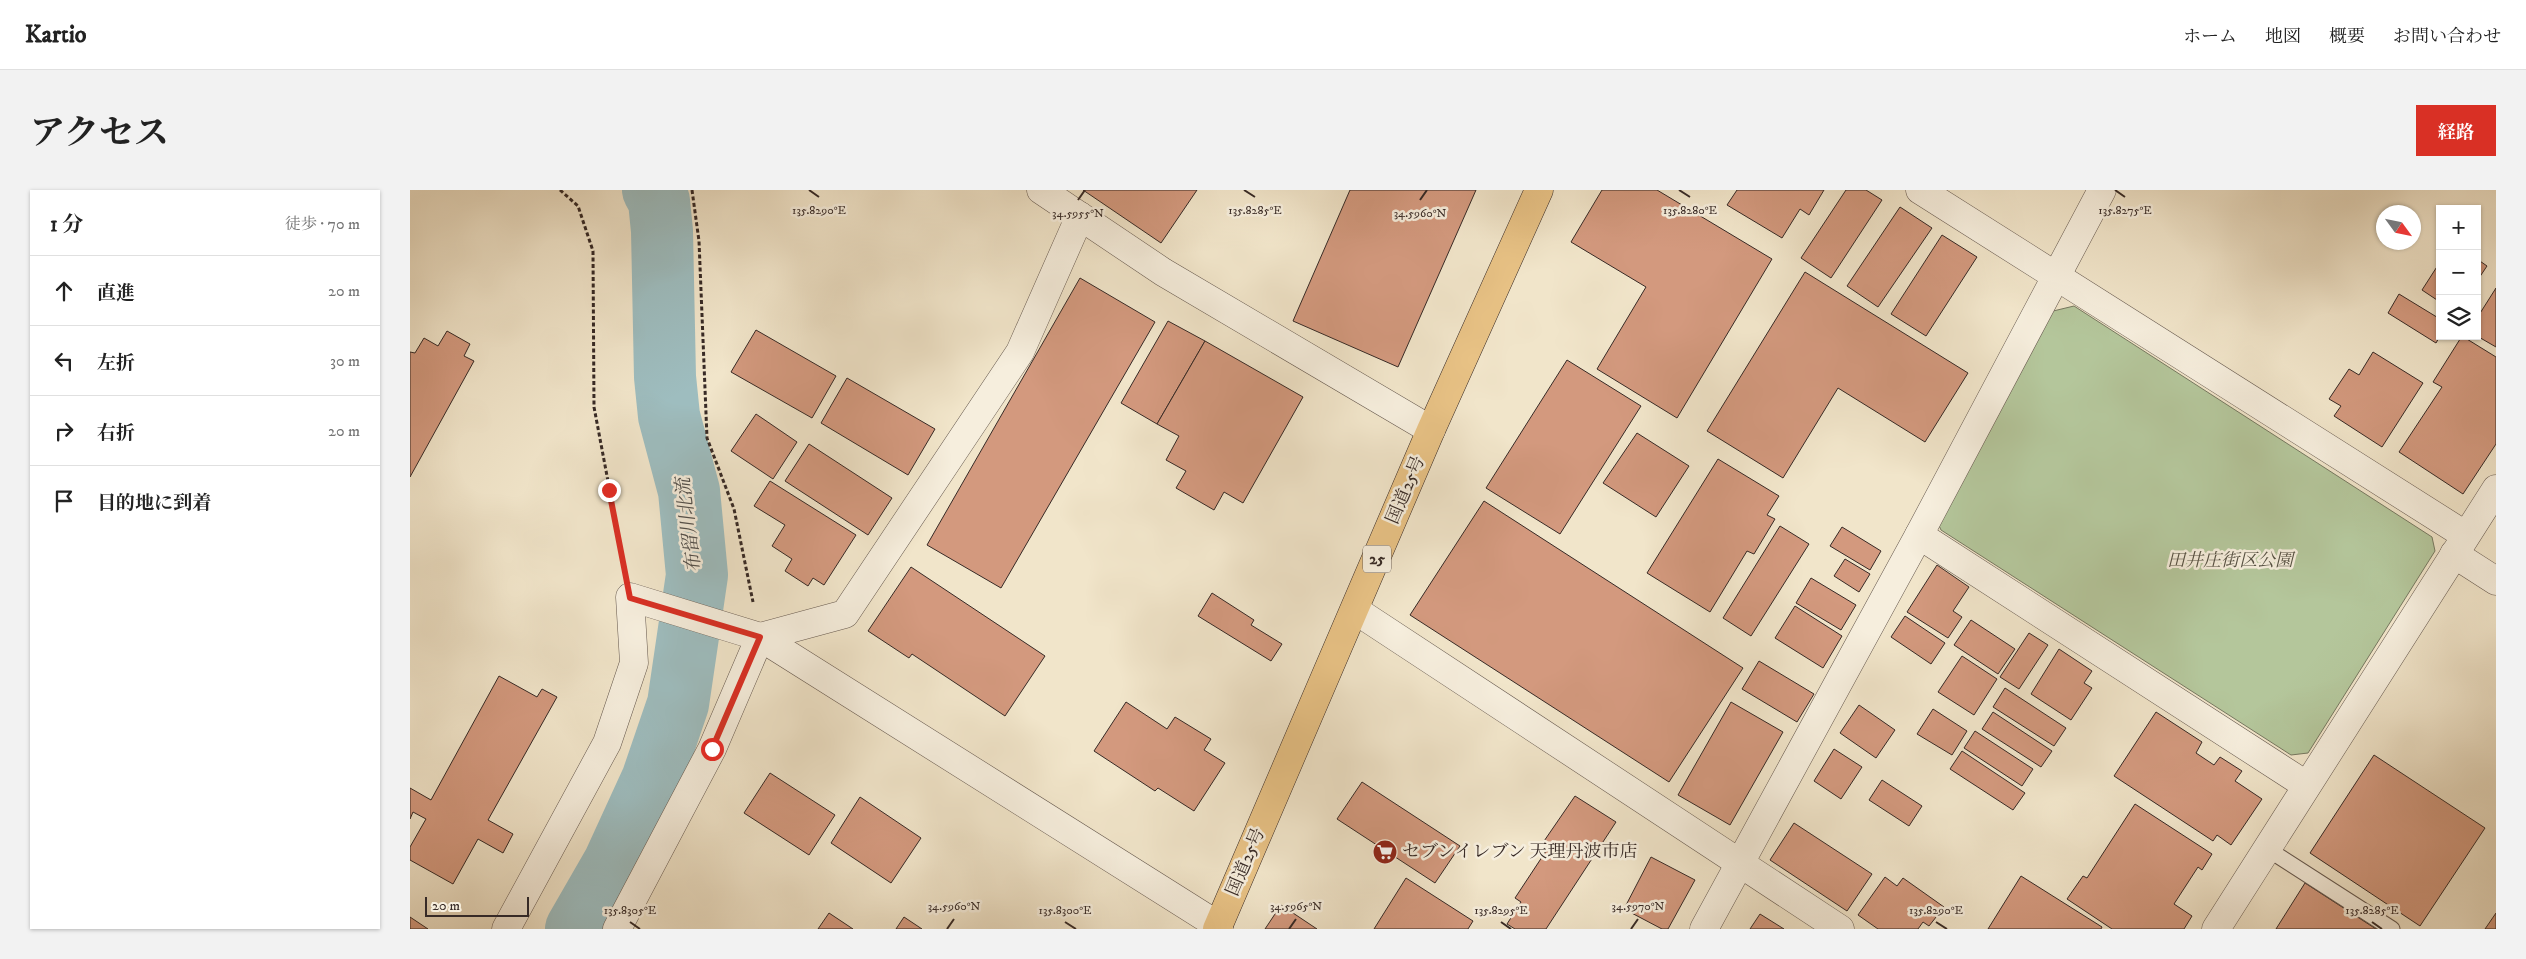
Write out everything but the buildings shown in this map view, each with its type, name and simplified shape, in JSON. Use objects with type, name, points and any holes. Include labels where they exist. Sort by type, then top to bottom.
[{"type":"highway","name":"国道25号","points":[[1218,927],[1432,430],[1539,190]]},
{"type":"street","points":[[1040,190],[1162,272],[1432,430]]},
{"type":"street","points":[[1920,190],[2055,275],[2460,544],[2496,581]]},
{"type":"street","points":[[1704,929],[1919,535],[2055,275],[2102,190]]},
{"type":"street","points":[[760,637],[845,614],[1020,352],[1080,216]]},
{"type":"street","points":[[2216,929],[2496,489]]},
{"type":"street","points":[[1919,535],[2306,786]]},
{"type":"street","points":[[506,929],[607,743],[634,663],[639,600],[760,637],[1218,927]]},
{"type":"street","points":[[1355,610],[1840,929]]},
{"type":"street","points":[[617,929],[712,749],[760,637]]},
{"type":"lane","points":[[2266,848],[2392,929]]},
{"type":"path","points":[[560,190],[578,206],[593,251],[594,407],[639,600]]},
{"type":"path","points":[[692,190],[699,241],[707,438],[734,509],[760,637]]},
{"type":"green space","name":"田井庄街区公園","points":[[2074,306],[2432,537],[2435,551],[2308,753],[2291,755],[1941,530],[1937,521],[2049,312]]},
{"type":"waterway","name":"布留川北流","points":[[576,929],[614,863],[652,780],[678,704],[697,575],[689,491],[669,416],[665,377],[662,231],[659,201],[653,190]]},
{"type":"place","name":"セブンイレブン 天理丹波市店","points":[[1385,852]]},
{"type":"route","points":[[609,490],[630,598],[760,637],[712,749]]}]
